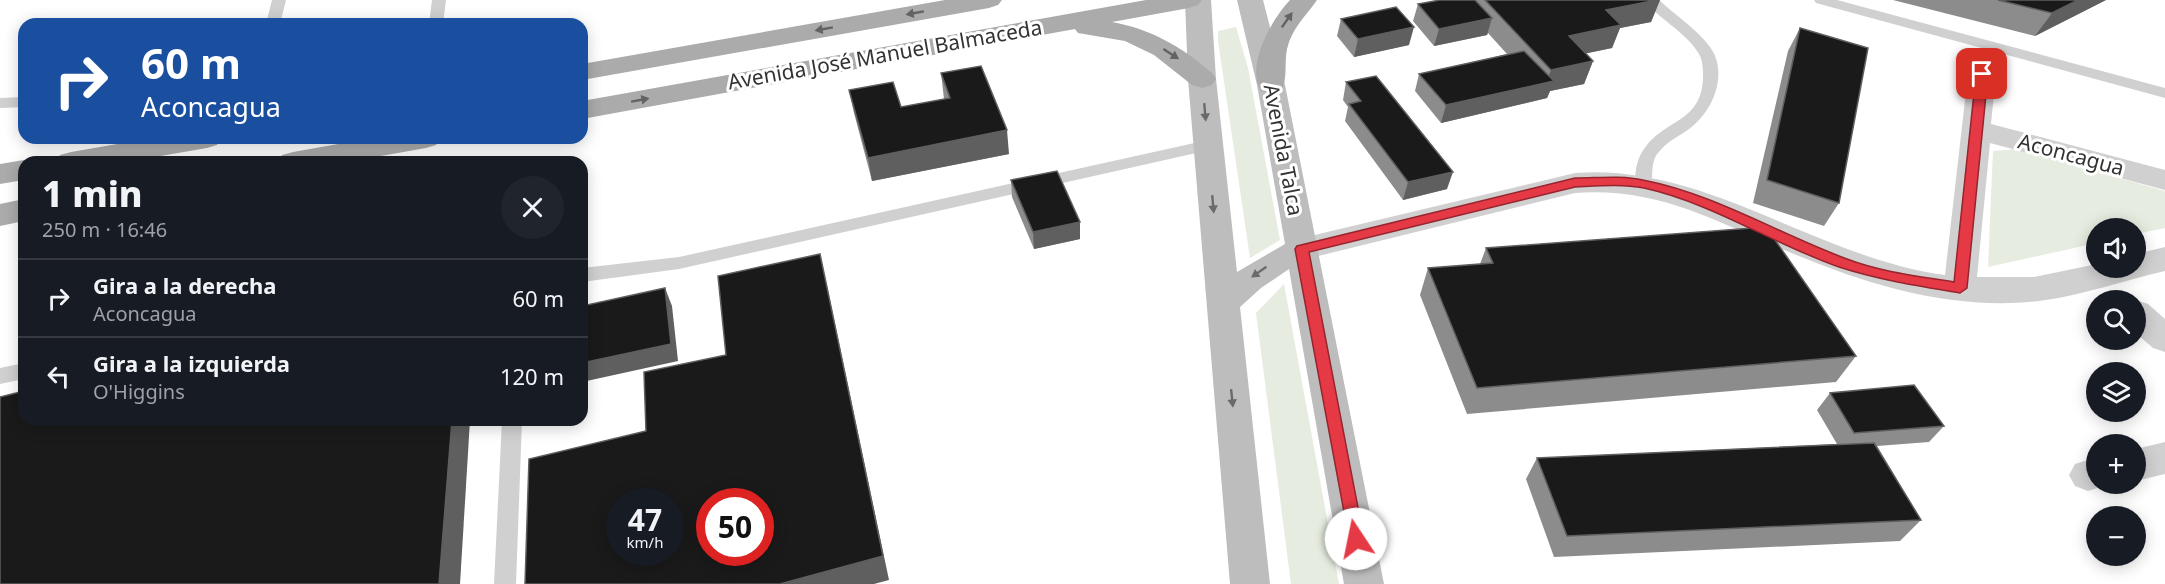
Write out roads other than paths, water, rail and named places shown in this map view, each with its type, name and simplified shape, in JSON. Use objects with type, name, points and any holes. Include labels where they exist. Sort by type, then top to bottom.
[{"type":"main road","name":"Avenida José Manuel Balmaceda","points":[[588,71],[989,0]]},
{"type":"main road","name":"Avenida José Manuel Balmaceda","points":[[588,109],[1189,0]]},
{"type":"main road","points":[[1198,0],[1202,79],[1250,584]]},
{"type":"main road","name":"Avenida Talca","points":[[1250,0],[1271,85],[1364,584]]},
{"type":"main road","points":[[1271,85],[1270,68],[1276,37],[1284,23],[1304,0]]},
{"type":"main road","points":[[1040,27],[1092,27],[1135,35],[1173,54],[1202,79]]},
{"type":"main road","points":[[105,156],[173,144]]},
{"type":"main road","points":[[326,156],[393,144]]},
{"type":"main road","points":[[0,174],[18,171]]},
{"type":"main road","points":[[0,215],[18,211]]},
{"type":"main road","points":[[1223,304],[1247,280],[1264,268],[1302,249]]},
{"type":"street","points":[[1960,288],[1982,74]]},
{"type":"street","name":"Aconcagua","points":[[1977,130],[2165,180]]},
{"type":"street","points":[[1302,249],[1575,183],[1619,181],[1643,184],[1686,196],[1843,263],[1891,277],[1960,288],[2034,289],[2086,278]]},
{"type":"street","points":[[2146,264],[2165,259]]},
{"type":"street","points":[[2096,278],[2110,290]]},
{"type":"street","points":[[2146,322],[2165,339]]},
{"type":"street","points":[[2146,463],[2165,458]]},
{"type":"lane","points":[[274,18],[279,0]]},
{"type":"lane","points":[[437,18],[439,0]]},
{"type":"lane","points":[[1643,184],[1643,169],[1648,155],[1656,145],[1690,122],[1698,112],[1710,88],[1711,73],[1709,58],[1704,49],[1651,0]]},
{"type":"lane","points":[[1821,0],[2165,93]]},
{"type":"lane","points":[[0,103],[18,102]]},
{"type":"lane","points":[[588,274],[679,263],[1208,145]]},
{"type":"lane","points":[[0,376],[18,372]]},
{"type":"lane","points":[[505,584],[512,426]]}]
